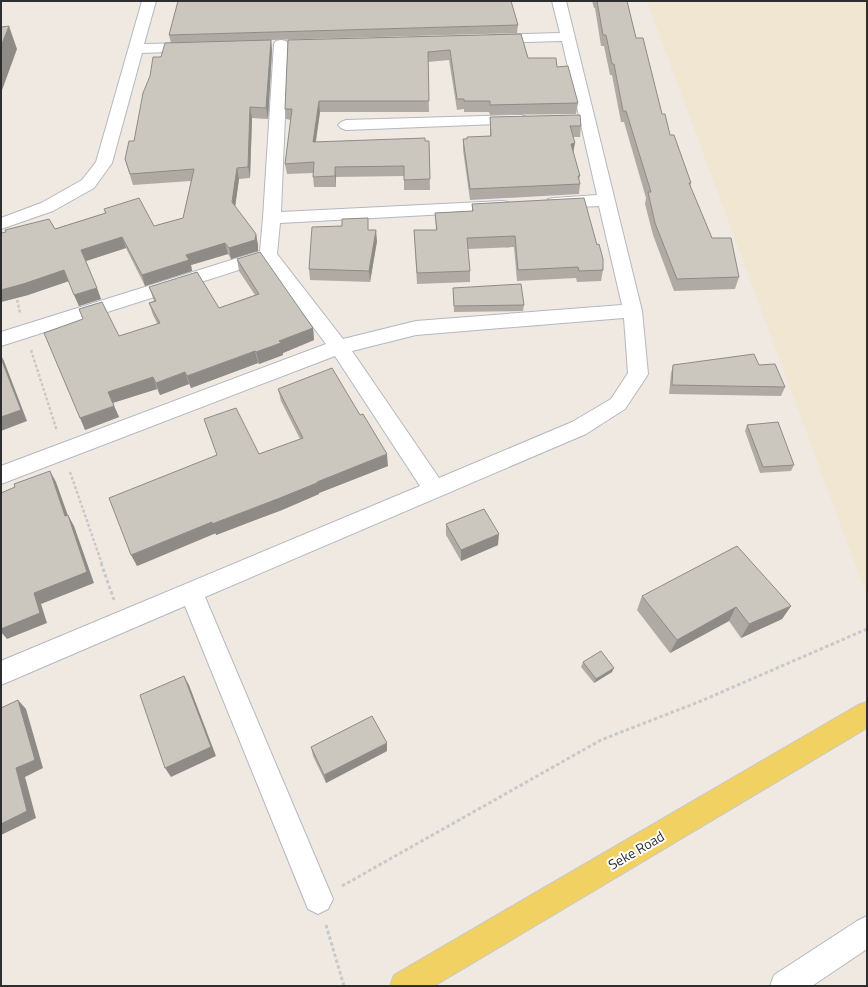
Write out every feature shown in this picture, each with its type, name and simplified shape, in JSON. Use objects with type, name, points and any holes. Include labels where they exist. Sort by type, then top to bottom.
[{"type":"main road","name":"Seke Road","points":[[405,986],[867,714]]},
{"type":"street","points":[[1,224],[47,207],[88,184],[104,163],[149,1]]},
{"type":"street","points":[[1,673],[579,428],[618,404],[638,374],[633,311],[605,200],[579,119],[568,38],[559,1]]},
{"type":"street","points":[[480,40],[568,38]]},
{"type":"street","points":[[282,44],[272,218],[268,255],[339,347],[434,489]]},
{"type":"street","points":[[136,49],[205,47]]},
{"type":"street","points":[[346,125],[532,120]]},
{"type":"street","points":[[542,204],[605,200]]},
{"type":"street","points":[[272,218],[518,205]]},
{"type":"street","points":[[1,339],[268,255]]},
{"type":"street","points":[[1,475],[339,347],[416,328],[633,311]]},
{"type":"street","points":[[191,592],[318,899]]},
{"type":"street","points":[[785,986],[867,931]]},
{"type":"path","points":[[344,986],[318,899],[601,740],[701,701],[867,629]]},
{"type":"shaded area","points":[[647,1],[867,1],[867,596]]},
{"type":"building","points":[[178,1],[511,1],[518,25],[169,35]]},
{"type":"building","points":[[597,1],[627,1],[636,38],[643,38],[662,114],[665,114],[670,135],[674,135],[691,183],[689,183],[712,238],[731,238],[739,277],[677,279],[655,223],[648,192],[651,192],[626,111],[623,111],[614,64],[612,64],[606,35],[603,35]]},
{"type":"building","points":[[9,26],[1,46],[1,27]]},
{"type":"building","points":[[521,34],[528,58],[556,58],[557,67],[568,66],[578,103],[490,105],[490,101],[464,101],[464,99],[457,99],[450,50],[428,52],[429,101],[319,101],[313,142],[425,138],[425,141],[429,141],[430,179],[404,180],[404,166],[335,167],[335,176],[313,177],[314,162],[285,164],[292,109],[285,109],[288,40]]},
{"type":"building","points":[[271,40],[266,108],[250,107],[248,167],[237,168],[232,202],[256,234],[255,240],[229,248],[225,243],[186,255],[189,260],[142,275],[122,237],[81,250],[97,288],[74,295],[64,270],[1,290],[1,233],[6,232],[5,230],[49,219],[55,229],[106,213],[104,209],[139,198],[154,226],[183,218],[194,169],[130,174],[125,159],[129,141],[134,141],[143,93],[150,76],[153,57],[161,57],[165,43]]},
{"type":"building","points":[[580,115],[581,126],[570,126],[575,143],[571,144],[580,176],[578,176],[580,184],[470,189],[463,139],[467,139],[467,137],[491,136],[490,117]]},
{"type":"building","points":[[584,198],[597,245],[599,244],[603,259],[603,270],[579,271],[578,267],[518,270],[515,236],[467,238],[470,271],[417,273],[414,230],[437,230],[435,213],[473,211],[472,204]]},
{"type":"building","points":[[368,218],[368,230],[376,230],[369,271],[309,269],[312,227],[342,226],[342,219]]},
{"type":"building","points":[[260,252],[313,328],[279,341],[281,343],[187,376],[185,372],[156,383],[153,377],[108,392],[114,406],[80,418],[44,333],[83,319],[79,309],[102,302],[119,336],[160,323],[149,303],[156,301],[149,287],[197,272],[219,308],[259,294],[237,259]]},
{"type":"building","points":[[521,284],[524,305],[454,306],[453,288]]},
{"type":"building","points":[[754,354],[759,365],[775,364],[785,387],[672,385],[673,365]]},
{"type":"building","points":[[1,358],[21,410],[1,417]]},
{"type":"building","points":[[332,368],[360,415],[363,414],[387,454],[280,498],[212,524],[212,522],[131,555],[109,498],[217,455],[204,419],[236,408],[259,454],[303,438],[278,389]]},
{"type":"building","points":[[778,422],[794,465],[763,467],[747,425]]},
{"type":"building","points":[[50,471],[65,516],[68,515],[87,572],[34,593],[40,613],[1,629],[1,493],[15,487],[14,484]]},
{"type":"building","points":[[484,509],[499,534],[461,550],[446,524]]},
{"type":"building","points":[[737,546],[791,606],[749,624],[736,607],[677,640],[642,596]]},
{"type":"building","points":[[601,651],[614,668],[596,679],[583,662]]},
{"type":"building","points":[[184,676],[211,747],[165,768],[140,695]]},
{"type":"building","points":[[18,700],[35,760],[16,768],[27,811],[1,824],[1,708]]},
{"type":"building","points":[[372,716],[387,743],[324,775],[311,747]]}]
